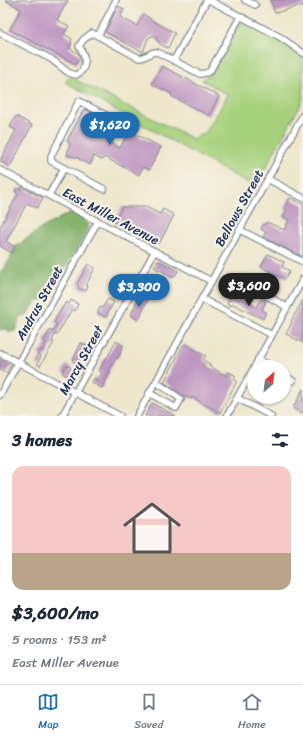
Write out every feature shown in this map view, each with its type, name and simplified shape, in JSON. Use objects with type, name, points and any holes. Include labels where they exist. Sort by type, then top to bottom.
[{"type":"street","points":[[98,36],[116,0]]},
{"type":"street","points":[[245,0],[255,5]]},
{"type":"street","points":[[174,60],[211,1],[280,37],[303,52]]},
{"type":"street","points":[[0,33],[51,59],[69,73],[76,75],[83,70],[85,63],[84,53],[79,46],[83,40],[92,33],[139,58],[142,58],[155,51],[200,74],[204,74],[210,71],[240,17]]},
{"type":"street","points":[[104,189],[51,161],[51,156],[79,101],[117,121]]},
{"type":"street","name":"Bellows Street","points":[[137,416],[303,115]]},
{"type":"street","points":[[48,196],[64,168]]},
{"type":"street","name":"East Miller Avenue","points":[[0,170],[212,281]]},
{"type":"street","points":[[268,179],[303,198]]},
{"type":"street","name":"Andrus Street","points":[[0,395],[98,221]]},
{"type":"street","points":[[240,230],[303,262]]},
{"type":"street","name":"Marcy Street","points":[[62,416],[154,251]]},
{"type":"street","points":[[227,416],[303,279]]},
{"type":"street","points":[[267,296],[287,307]]},
{"type":"street","points":[[202,299],[272,335]]},
{"type":"street","points":[[0,353],[120,416]]},
{"type":"street","points":[[149,393],[176,408],[181,399],[156,382]]},
{"type":"street","points":[[238,398],[271,416]]},
{"type":"green space","points":[[243,21],[263,31],[266,36],[281,41],[303,56],[303,100],[255,187],[65,82],[70,77],[193,139],[206,132],[228,95],[202,80],[212,73],[240,23]]},
{"type":"green space","points":[[69,213],[85,220],[89,225],[80,244],[47,300],[37,301],[26,316],[20,318],[15,331],[10,332],[6,329],[0,330],[0,273],[10,259],[15,247],[42,228]]},
{"type":"building","points":[[5,0],[27,0],[30,2],[31,0],[68,0],[57,20],[69,26],[64,34],[72,39],[72,43],[69,48],[78,53],[80,57],[76,64],[10,30],[21,9]]},
{"type":"building","points":[[270,0],[303,0],[303,8],[299,6],[275,13]]},
{"type":"building","points":[[118,6],[124,9],[120,17],[137,26],[143,14],[175,33],[168,48],[160,44],[154,35],[148,38],[143,52],[105,32]]},
{"type":"building","points":[[162,66],[219,96],[209,116],[152,84]]},
{"type":"building","points":[[84,109],[101,117],[96,126],[114,136],[110,143],[120,148],[129,131],[161,147],[149,170],[143,167],[139,175],[104,157],[102,160],[94,156],[90,165],[79,158],[67,155],[70,143],[67,141]]},
{"type":"building","points":[[16,116],[32,125],[10,167],[0,161],[16,130],[10,127]]},
{"type":"building","points":[[22,187],[43,198],[37,208],[27,203],[6,241],[15,247],[12,253],[0,246],[0,227],[18,194],[15,192],[17,188],[20,190]]},
{"type":"building","points":[[290,198],[303,205],[303,257],[263,237],[266,232],[261,229],[267,222],[284,230],[289,220],[283,217],[287,210],[284,208]]},
{"type":"building","points":[[122,207],[146,207],[160,214],[163,209],[174,215],[159,244],[146,239],[114,222]]},
{"type":"building","points":[[268,254],[284,262],[282,267],[290,271],[285,279],[261,267]]},
{"type":"building","points":[[157,261],[177,270],[178,271],[175,276],[173,278],[154,267]]},
{"type":"building","points":[[88,264],[95,268],[86,285],[88,287],[86,291],[78,288],[79,286],[77,284]]},
{"type":"building","points":[[139,296],[148,300],[138,320],[131,315]]},
{"type":"building","points":[[231,296],[238,300],[241,298],[256,307],[261,299],[266,301],[262,310],[266,312],[263,319],[233,304],[231,306],[227,303]]},
{"type":"building","points":[[108,299],[114,302],[106,317],[98,313],[100,307],[102,308]]},
{"type":"building","points":[[71,300],[78,304],[75,311],[72,309],[57,335],[55,334],[52,341],[54,342],[40,366],[37,364],[41,356],[38,354],[40,350],[42,351],[46,343],[44,341],[50,330],[53,332],[57,324],[54,322],[66,302],[69,304]]},
{"type":"building","points":[[303,300],[303,343],[286,334],[292,322],[291,321]]},
{"type":"building","points":[[116,341],[123,345],[121,352],[109,371],[102,388],[99,387],[92,382],[95,378],[98,380],[102,372],[99,371],[103,362],[107,358]]},
{"type":"building","points":[[81,343],[88,346],[77,364],[72,361]]},
{"type":"building","points":[[184,344],[206,356],[203,360],[210,364],[209,366],[227,376],[229,372],[236,376],[234,379],[237,381],[220,413],[192,397],[191,399],[181,394],[164,382]]},
{"type":"building","points":[[0,359],[11,365],[6,373],[0,370]]},
{"type":"building","points":[[66,365],[71,367],[70,370],[74,372],[71,378],[62,373]]},
{"type":"building","points":[[303,389],[303,413],[293,408]]},
{"type":"building","points":[[152,403],[176,416],[145,416]]}]
